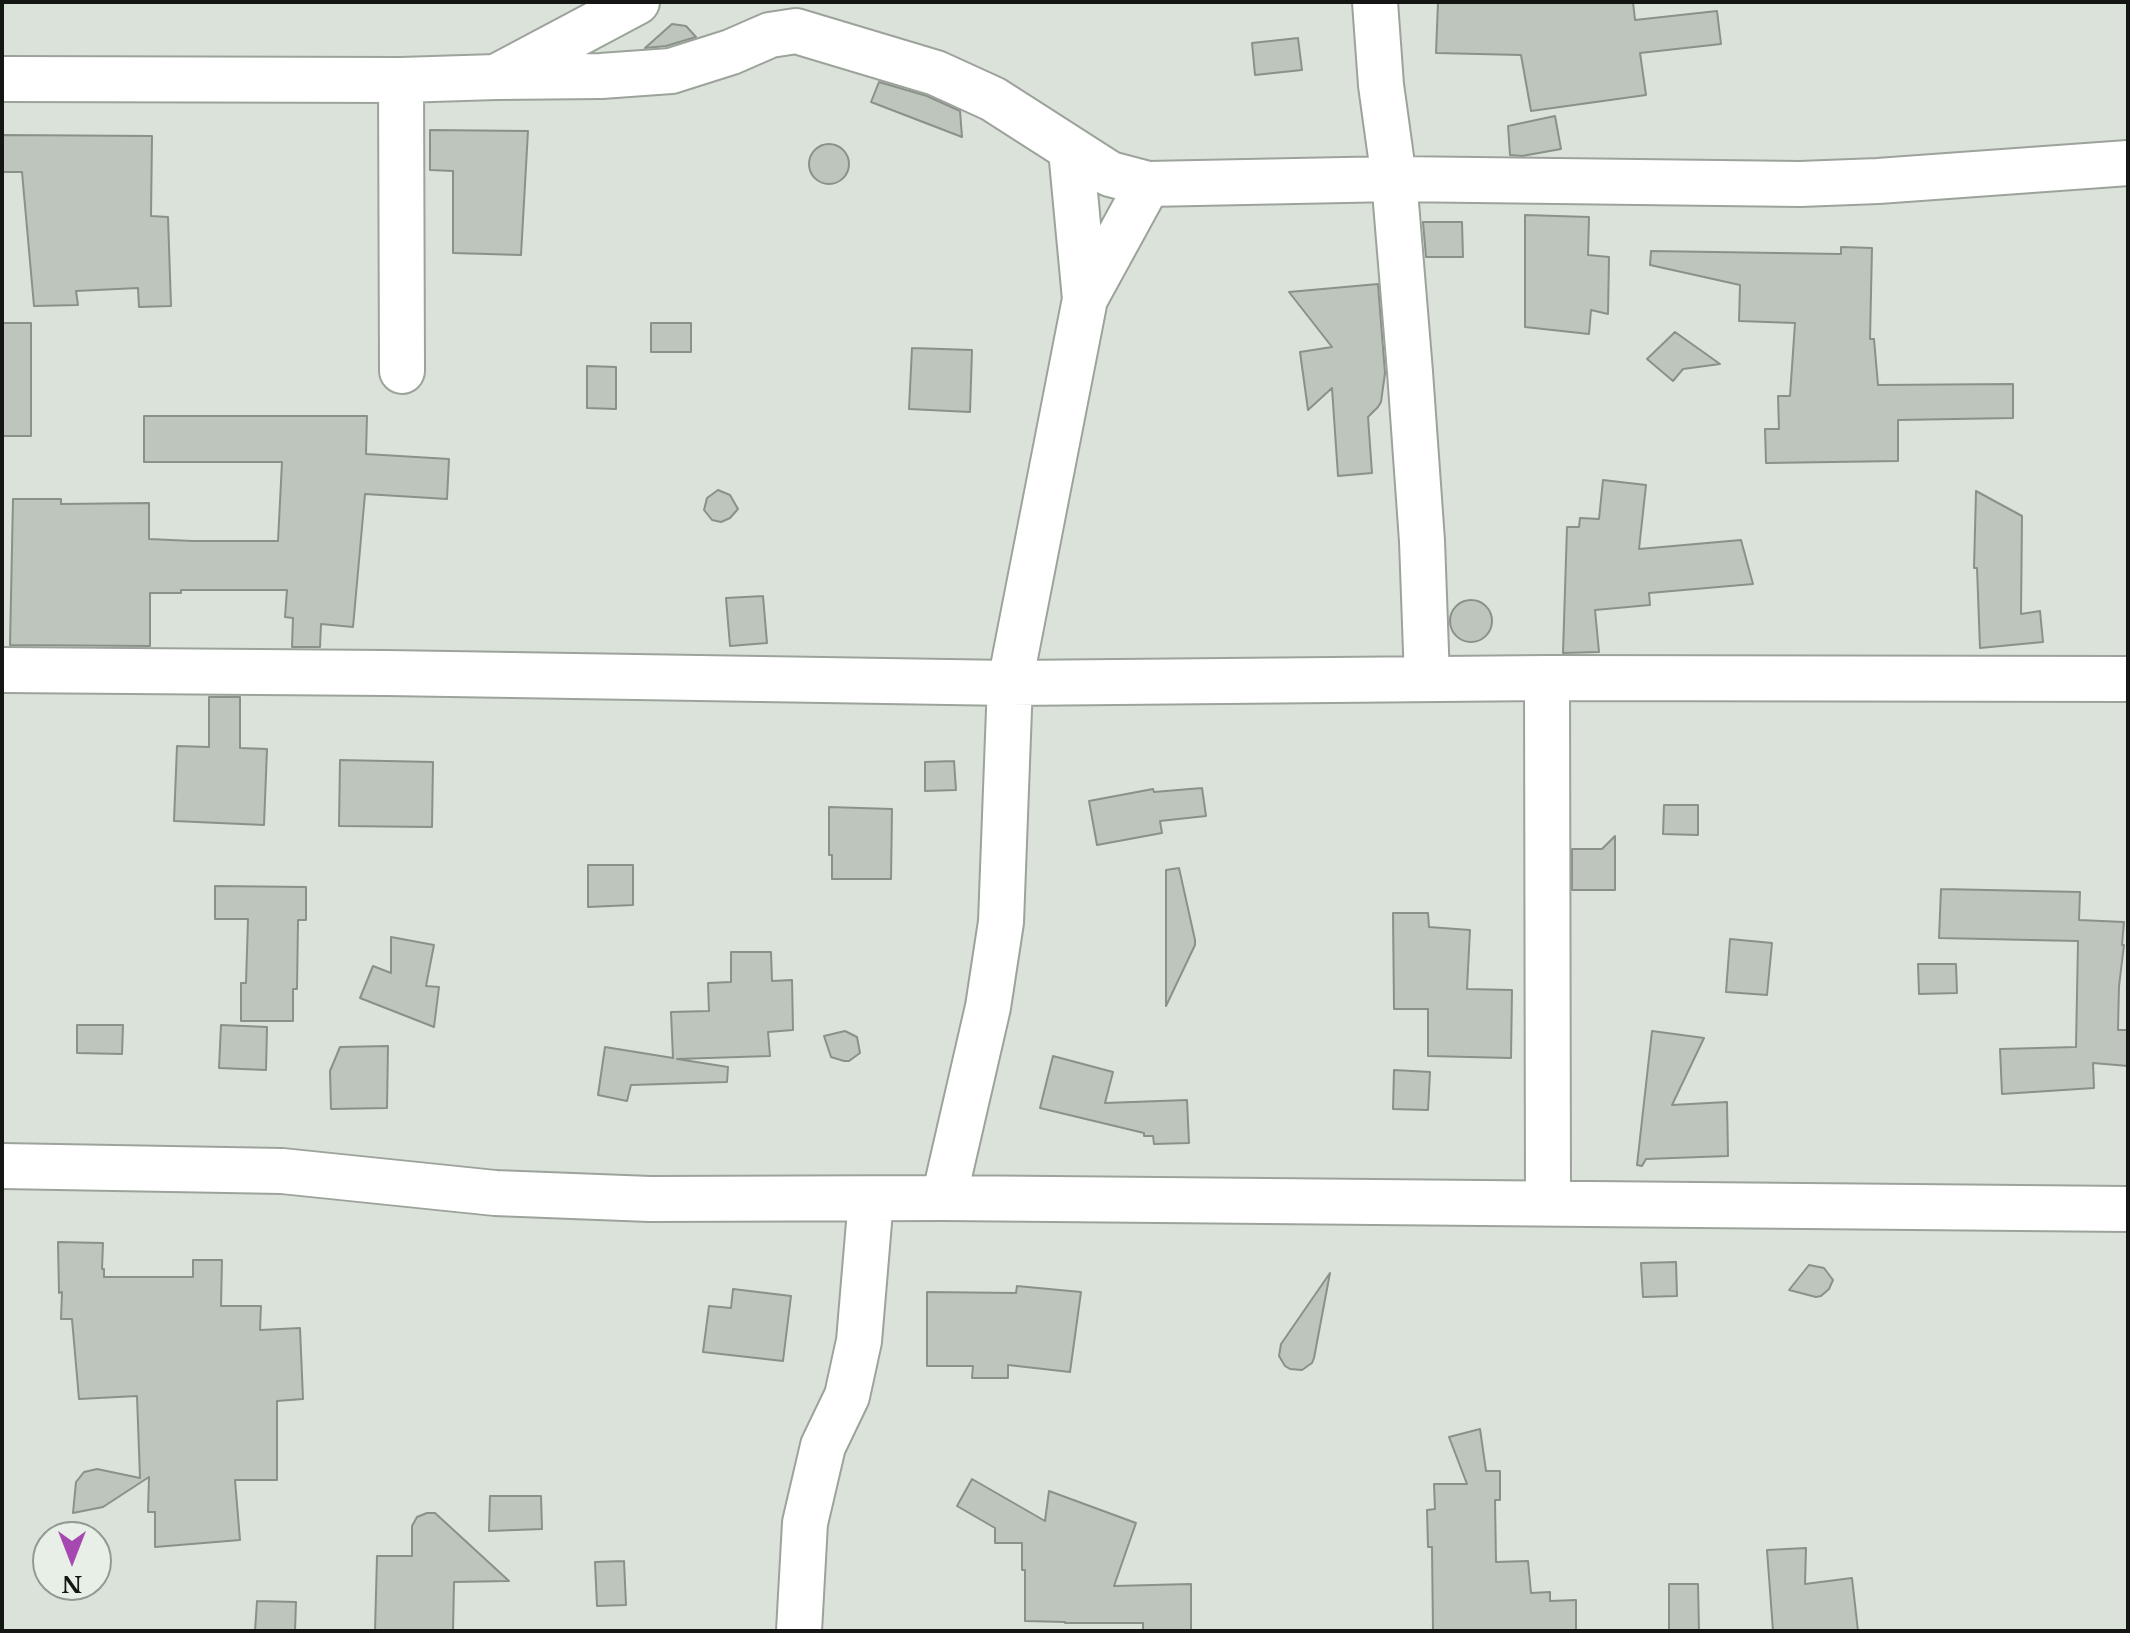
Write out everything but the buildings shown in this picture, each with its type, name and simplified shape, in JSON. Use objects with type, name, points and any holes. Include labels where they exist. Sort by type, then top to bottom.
[{"type":"street","points":[[496,77],[637,2]]},
{"type":"street","points":[[1375,2],[1381,85],[1394,179],[1420,510],[1427,679]]},
{"type":"street","points":[[2,79],[401,80],[601,76],[671,71],[731,52],[806,17],[993,99],[1110,174],[1148,184],[1394,179],[1800,184],[2128,163]]},
{"type":"street","points":[[401,80],[402,371]]},
{"type":"street","points":[[944,1198],[988,1007],[1001,922],[1010,683],[1085,299],[1071,150]]},
{"type":"street","points":[[1085,299],[1148,184]]},
{"type":"street","points":[[2,670],[1010,683],[1547,678],[2128,679]]},
{"type":"street","points":[[1547,678],[1548,1203]]},
{"type":"street","points":[[2,1166],[282,1171],[481,1192],[650,1199],[944,1198],[2128,1209]]},
{"type":"street","points":[[799,1631],[805,1523],[823,1446],[847,1396],[859,1341],[871,1199]]}]
